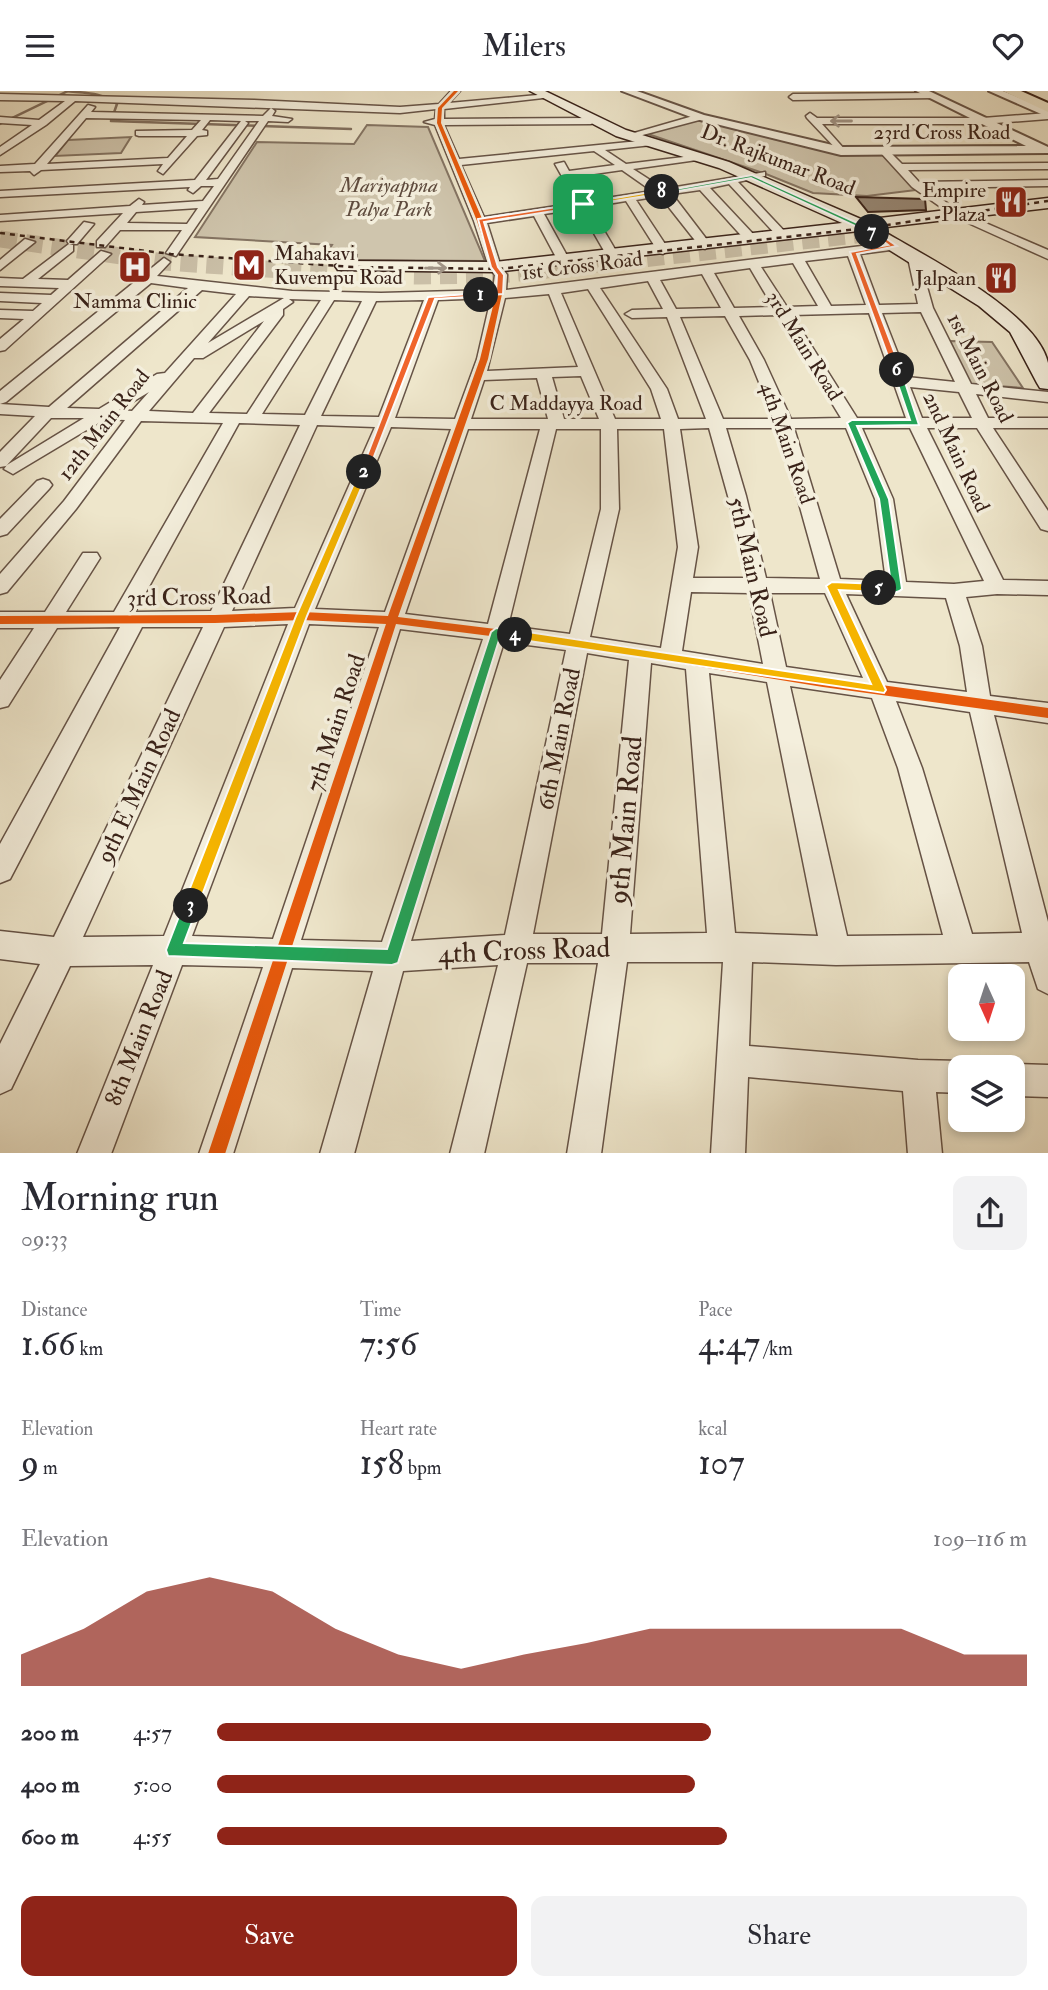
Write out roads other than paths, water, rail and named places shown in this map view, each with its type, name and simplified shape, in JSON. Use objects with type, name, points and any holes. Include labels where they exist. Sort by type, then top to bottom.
[{"type":"main road","points":[[1010,91],[1048,106]]},
{"type":"main road","points":[[1020,91],[1048,106]]},
{"type":"main road","name":"Dr. Rajkumar Road","points":[[543,93],[593,127],[644,138],[756,175],[879,232],[1004,303],[1048,343]]},
{"type":"main road","name":"Dr. Rajkumar Road","points":[[543,93],[697,163],[724,165],[756,175]]},
{"type":"main road","points":[[344,266],[495,267],[564,261],[783,236],[879,232],[1048,202]]},
{"type":"main road","points":[[963,217],[1048,209]]},
{"type":"main road","name":"Dr. Rajkumar Road","points":[[879,232],[986,302],[1017,328],[1027,341],[1048,383]]},
{"type":"street","points":[[1,99],[14,91]]},
{"type":"street","points":[[40,98],[53,91]]},
{"type":"street","points":[[126,107],[146,91]]},
{"type":"street","points":[[178,101],[191,91]]},
{"type":"street","points":[[220,102],[232,91]]},
{"type":"street","points":[[254,103],[264,91]]},
{"type":"street","points":[[0,400],[148,279],[168,257],[261,123],[290,91]]},
{"type":"street","points":[[439,123],[440,109],[456,91]]},
{"type":"street","points":[[627,91],[700,117],[841,151]]},
{"type":"street","points":[[994,91],[1048,115]]},
{"type":"street","points":[[1035,91],[1048,97]]},
{"type":"street","points":[[1,99],[72,100],[103,96],[136,101],[276,104],[311,102],[341,108],[400,110],[440,109],[543,93]]},
{"type":"street","points":[[791,94],[841,151]]},
{"type":"street","points":[[791,94],[927,98],[956,108],[1046,152]]},
{"type":"street","points":[[0,206],[48,158],[103,96]]},
{"type":"street","points":[[1,99],[28,105]]},
{"type":"street","points":[[1,151],[72,100]]},
{"type":"street","points":[[341,108],[348,100]]},
{"type":"street","points":[[367,109],[376,100]]},
{"type":"street","points":[[400,110],[410,100]]},
{"type":"street","points":[[804,109],[817,109]]},
{"type":"street","points":[[815,121],[983,121],[1048,115]]},
{"type":"street","points":[[457,162],[597,149],[644,138],[700,117]]},
{"type":"street","points":[[0,120],[37,123],[80,119],[242,124],[305,119]]},
{"type":"street","points":[[412,122],[593,127]]},
{"type":"street","points":[[141,130],[202,124],[261,123]]},
{"type":"street","name":"7th Main Road","points":[[216,1153],[284,954],[392,620],[478,376],[499,294],[501,275],[495,267],[480,221],[439,123]]},
{"type":"street","points":[[202,124],[213,133]]},
{"type":"street","points":[[0,347],[70,284],[103,249],[117,226],[202,124]]},
{"type":"street","points":[[180,205],[198,183],[218,148],[242,124]]},
{"type":"street","points":[[0,131],[27,131]]},
{"type":"street","points":[[827,136],[841,135]]},
{"type":"street","points":[[987,135],[1013,135]]},
{"type":"street","points":[[446,136],[459,136]]},
{"type":"street","points":[[146,144],[176,157]]},
{"type":"street","points":[[218,148],[244,147]]},
{"type":"street","points":[[597,149],[670,197],[705,245]]},
{"type":"street","name":"23rd Cross Road","points":[[841,151],[1046,152]]},
{"type":"street","points":[[884,151],[916,184],[963,217],[1048,255]]},
{"type":"street","points":[[555,153],[565,175],[614,256]]},
{"type":"street","points":[[48,158],[176,157]]},
{"type":"street","points":[[0,169],[31,175],[176,157]]},
{"type":"street","points":[[31,175],[176,157]]},
{"type":"street","points":[[565,175],[626,167],[697,163]]},
{"type":"street","points":[[899,167],[1048,166]]},
{"type":"street","points":[[480,221],[704,186],[756,175]]},
{"type":"street","points":[[641,178],[655,176]]},
{"type":"street","points":[[732,181],[783,236]]},
{"type":"street","points":[[0,194],[221,182]]},
{"type":"street","points":[[916,184],[1048,183]]},
{"type":"street","points":[[704,186],[751,239]]},
{"type":"street","points":[[629,197],[663,250]]},
{"type":"street","points":[[0,206],[81,200]]},
{"type":"street","points":[[0,218],[204,204]]},
{"type":"street","points":[[537,212],[564,261]]},
{"type":"street","points":[[26,283],[71,244],[88,224]]},
{"type":"street","points":[[117,226],[189,227]]},
{"type":"street","name":"1st Cross Road","points":[[148,279],[289,299],[499,294],[853,252],[879,232]]},
{"type":"street","points":[[1017,240],[1038,237]]},
{"type":"street","points":[[0,266],[29,242]]},
{"type":"street","name":"2nd Main Road","points":[[853,252],[876,308],[916,423],[997,587]]},
{"type":"street","name":"1st Main Road","points":[[915,258],[926,308],[982,423],[1048,525]]},
{"type":"street","points":[[798,260],[826,308]]},
{"type":"street","name":"3rd Main Road","points":[[754,265],[852,423],[884,499],[897,589]]},
{"type":"street","name":"4th Main Road","points":[[706,271],[757,360],[784,422],[832,586],[880,690],[911,768],[962,950]]},
{"type":"street","name":"5th Main Road","points":[[652,277],[673,312],[716,423],[759,585],[836,951]]},
{"type":"street","points":[[0,282],[70,284]]},
{"type":"street","points":[[591,284],[659,389],[671,423],[688,547],[670,658]]},
{"type":"street","name":"12th Main Road","points":[[7,465],[49,412],[199,285]]},
{"type":"street","name":"6th Main Road","points":[[467,1153],[516,949],[578,643],[610,509],[609,424],[553,289]]},
{"type":"street","name":"12th Main Road","points":[[0,587],[70,505],[136,417],[245,292]]},
{"type":"street","points":[[0,297],[54,299]]},
{"type":"street","points":[[0,870],[127,619],[243,418],[330,297]]},
{"type":"street","points":[[215,619],[371,297]]},
{"type":"street","name":"8th Main Road","points":[[94,1153],[302,616],[386,422],[432,297]]},
{"type":"street","points":[[7,465],[102,414],[289,299]]},
{"type":"street","points":[[199,416],[289,299]]},
{"type":"street","points":[[632,314],[926,308]]},
{"type":"street","points":[[0,314],[37,315]]},
{"type":"street","points":[[478,376],[585,371]]},
{"type":"street","points":[[337,1153],[392,957],[496,632],[553,424],[544,374]]},
{"type":"street","points":[[901,381],[1048,397]]},
{"type":"street","name":"C Maddayya Road","points":[[0,409],[136,417],[199,416],[460,424],[1048,423]]},
{"type":"street","points":[[0,530],[43,485]]},
{"type":"street","points":[[0,699],[90,558]]},
{"type":"street","points":[[681,585],[832,586],[954,591],[997,587],[1048,588]]},
{"type":"street","points":[[954,591],[971,646],[980,704],[1044,948],[1048,979]]},
{"type":"street","name":"3rd Cross Road","points":[[0,620],[302,616],[392,620],[578,643],[777,675],[1048,713]]},
{"type":"street","name":"9th E Main Road","points":[[63,952],[215,619]]},
{"type":"street","name":"9th Main Road","points":[[584,1153],[615,948],[641,653]]},
{"type":"street","points":[[697,663],[730,947],[732,1059],[729,1153]]},
{"type":"street","name":"4th Cross Road","points":[[0,945],[63,952],[174,950],[392,957],[516,949],[730,947],[836,951],[1044,948]]},
{"type":"street","points":[[0,1078],[63,952]]},
{"type":"street","points":[[732,1059],[948,1077]]},
{"type":"street","points":[[918,1076],[925,1153]]},
{"type":"street","points":[[1025,1080],[1048,1081]]},
{"type":"waterway","points":[[0,124],[68,91]]},
{"type":"waterway","points":[[68,91],[105,97],[117,104],[111,121],[351,129]]},
{"type":"tunnel","points":[[0,239],[164,262],[339,274],[418,276],[501,275],[874,233]]},
{"type":"railway","points":[[0,233],[171,254],[353,267],[499,269],[867,228],[1048,201]]},
{"type":"place","name":"Empire Plaza","points":[[1011,202]]},
{"type":"place","name":"Mahakavi Kuvempu Road","points":[[249,265]]},
{"type":"place","name":"Namma Clinic","points":[[135,267]]},
{"type":"place","name":"Jalpaan","points":[[1001,278]]},
{"type":"park label","name":"Mariyappna Palya Park","points":[[389,197]]}]
